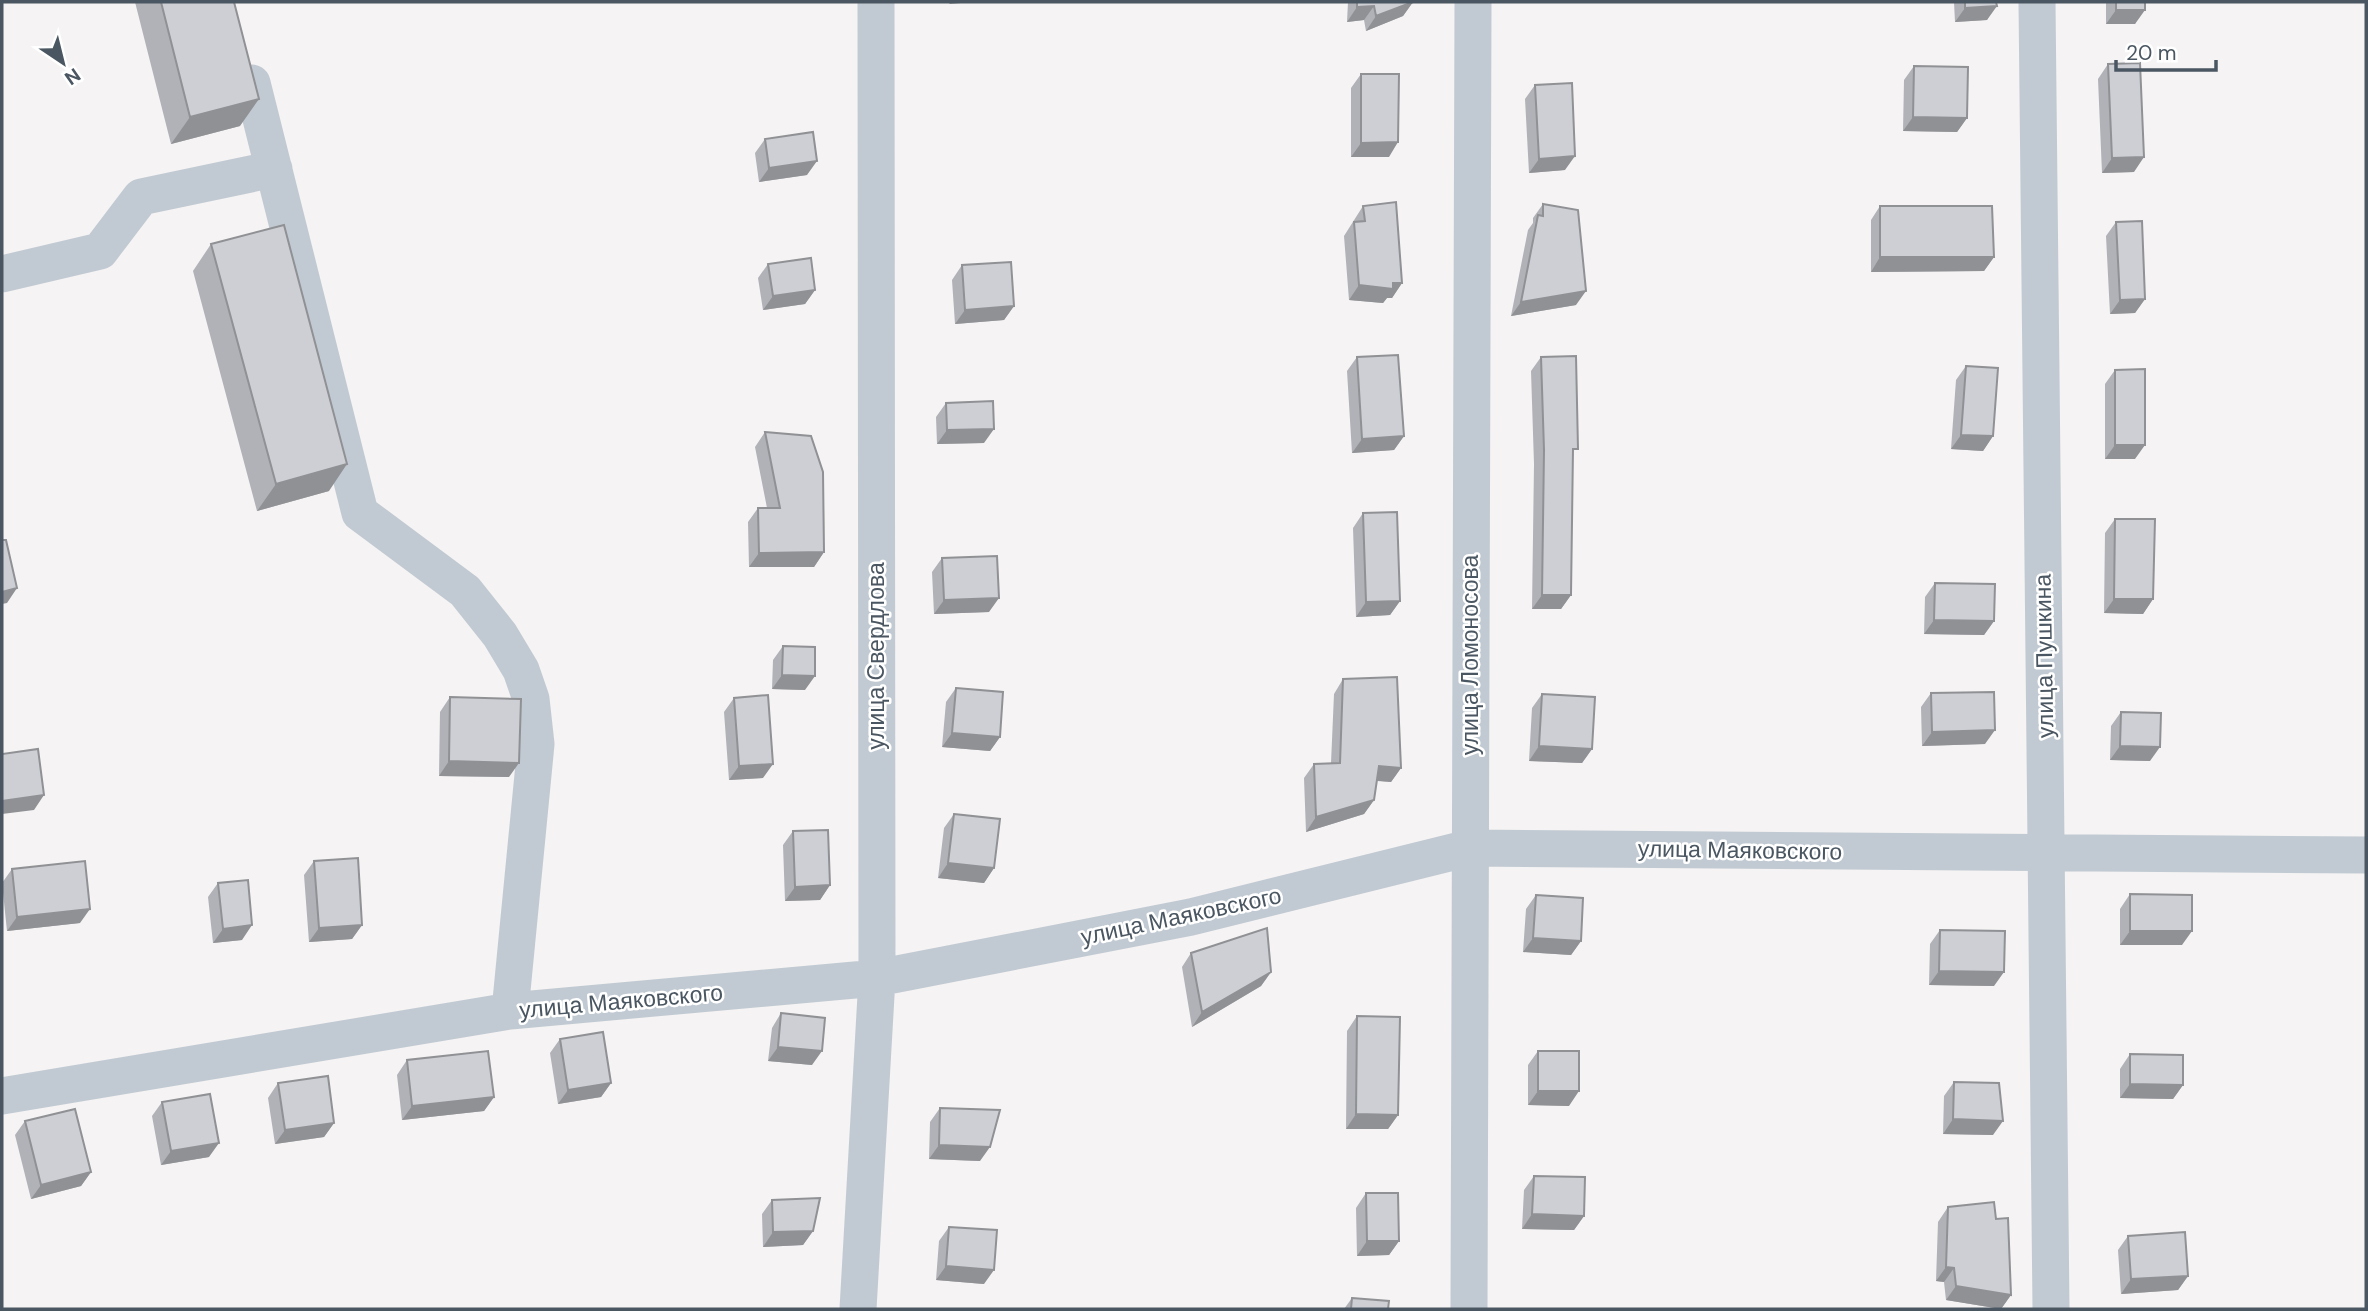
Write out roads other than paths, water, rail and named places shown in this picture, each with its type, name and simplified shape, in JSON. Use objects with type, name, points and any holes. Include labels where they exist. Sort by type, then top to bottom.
[{"type":"street","name":"улица Свердлова","points":[[858,1309],[877,978],[876,2]]},
{"type":"street","name":"улица Ломоносова","points":[[1469,1309],[1473,2]]},
{"type":"street","name":"улица Пушкина","points":[[2037,2],[2051,1309]]},
{"type":"street","points":[[252,83],[360,513],[465,592],[500,635],[521,670],[531,699],[536,744],[510,1011]]},
{"type":"street","points":[[2,274],[100,251],[141,197],[274,169]]},
{"type":"street","name":"улица Маяковского","points":[[2,1096],[510,1011],[877,978],[1191,917],[1469,848],[2366,855]]}]
